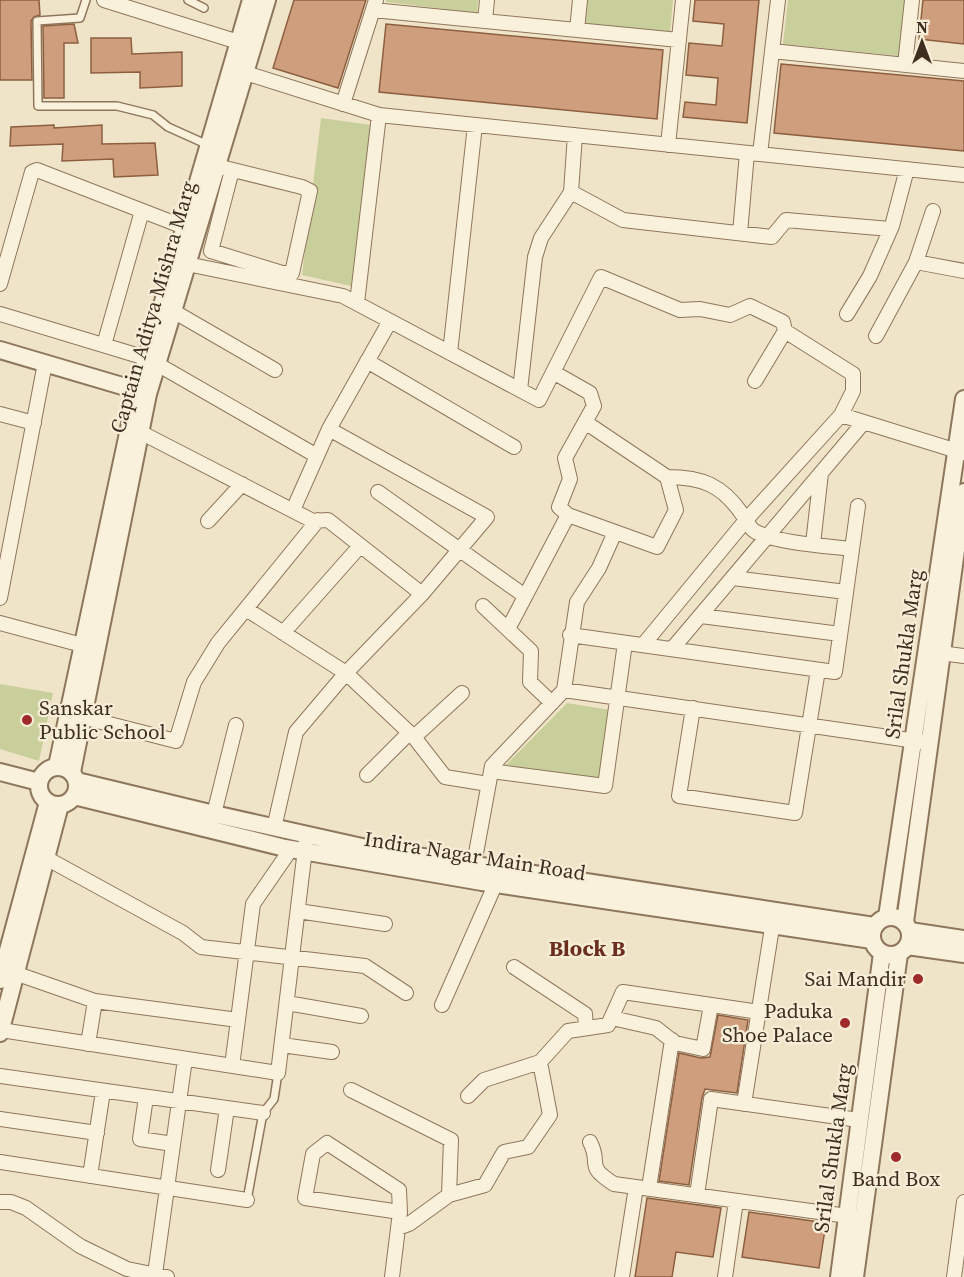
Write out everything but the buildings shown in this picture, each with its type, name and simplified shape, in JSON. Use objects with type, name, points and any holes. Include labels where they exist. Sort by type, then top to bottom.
[{"type":"street","points":[[104,0],[246,44]]},
{"type":"street","name":"Captain Aditya Mishra Marg","points":[[246,44],[251,0]]},
{"type":"street","name":"Captain Aditya Mishra Marg","points":[[0,1032],[5,977],[65,787],[82,645],[184,227],[208,145],[238,71],[246,44],[267,0]]},
{"type":"street","points":[[485,21],[487,0]]},
{"type":"street","points":[[577,30],[580,0]]},
{"type":"street","points":[[668,145],[683,0]]},
{"type":"street","points":[[740,233],[772,51],[778,0]]},
{"type":"street","points":[[905,65],[912,0]]},
{"type":"street","points":[[343,104],[374,5],[485,21],[679,40]]},
{"type":"street","points":[[772,51],[964,71]]},
{"type":"street","name":"Captain Aditya Mishra Marg","points":[[152,361],[225,168],[238,71]]},
{"type":"street","points":[[238,71],[379,115],[964,175]]},
{"type":"street","points":[[357,303],[379,115]]},
{"type":"street","points":[[450,353],[475,125]]},
{"type":"street","points":[[520,390],[535,256],[541,238],[571,192],[575,135]]},
{"type":"street","points":[[225,168],[310,191],[292,273],[282,273],[211,251],[225,168]]},
{"type":"street","points":[[847,314],[870,276],[891,229],[907,169]]},
{"type":"street","points":[[0,284],[32,172],[37,170],[184,227]]},
{"type":"street","points":[[571,192],[623,220],[772,237],[786,220],[891,229]]},
{"type":"street","points":[[104,345],[142,211]]},
{"type":"street","points":[[876,336],[916,262],[933,211]]},
{"type":"street","points":[[916,262],[964,271]]},
{"type":"street","points":[[187,264],[343,296],[539,400],[601,277],[680,310],[700,309],[730,315],[750,306],[783,322],[785,331],[755,381]]},
{"type":"street","points":[[173,310],[275,370]]},
{"type":"street","points":[[0,314],[152,361],[317,456]]},
{"type":"street","points":[[293,510],[329,429],[390,321]]},
{"type":"street","points":[[643,645],[746,520],[841,415],[853,391],[853,374],[785,331]]},
{"type":"street","points":[[0,350],[143,392]]},
{"type":"street","points":[[367,361],[514,447]]},
{"type":"street","points":[[0,598],[45,363]]},
{"type":"street","points":[[553,372],[590,393],[594,406],[565,458],[570,479],[559,507],[568,515],[657,547],[676,510],[667,477]]},
{"type":"street","name":"Captain Aditya Mishra Marg","points":[[5,977],[46,858],[82,717],[140,432],[143,392]]},
{"type":"street","name":"Srilal Shukla Marg","points":[[855,1277],[855,1217],[860,1120],[892,936],[922,741],[960,452],[964,399]]},
{"type":"street","points":[[0,414],[34,423]]},
{"type":"street","points":[[841,415],[960,452]]},
{"type":"street","points":[[585,422],[667,477],[684,477],[709,483],[728,496],[752,531],[767,537],[852,549]]},
{"type":"street","points":[[672,650],[864,422]]},
{"type":"street","points":[[274,828],[296,732],[346,674],[422,594],[487,517],[329,429]]},
{"type":"street","points":[[140,432],[313,521],[328,520],[422,594]]},
{"type":"street","points":[[813,544],[821,473]]},
{"type":"street","points":[[208,521],[242,484]]},
{"type":"street","points":[[378,492],[525,596]]},
{"type":"street","name":"Srilal Shukla Marg","points":[[934,652],[964,492]]},
{"type":"street","points":[[570,635],[835,672],[858,507]]},
{"type":"street","points":[[508,629],[568,515]]},
{"type":"street","points":[[82,717],[176,741],[194,682],[218,644],[318,520]]},
{"type":"street","points":[[472,872],[492,766],[564,690],[570,635],[577,602],[599,568],[615,532]]},
{"type":"street","points":[[283,633],[360,546]]},
{"type":"street","points":[[733,578],[846,592]]},
{"type":"street","points":[[483,606],[531,651],[530,682],[552,703]]},
{"type":"street","points":[[246,609],[346,674],[411,735],[446,777],[605,786],[625,643]]},
{"type":"street","points":[[701,616],[840,634]]},
{"type":"street","points":[[0,623],[82,645]]},
{"type":"street","points":[[934,652],[964,656]]},
{"type":"street","points":[[693,708],[680,796],[795,813],[818,670]]},
{"type":"street","points":[[564,690],[922,741]]},
{"type":"street","points":[[368,775],[411,735],[462,693]]},
{"type":"street","points":[[214,814],[236,725]]},
{"type":"street","points":[[47,770],[65,787],[40,792],[39,782],[47,770]]},
{"type":"street","points":[[0,771],[39,782]]},
{"type":"street","name":"Indira Nagar Main Road","points":[[65,787],[214,814],[274,828],[301,845]]},
{"type":"street","name":"Indira Nagar Main Road","points":[[65,787],[301,845],[371,849],[472,872],[892,936],[964,954]]},
{"type":"street","points":[[0,1032],[278,1073],[298,911],[301,845]]},
{"type":"street","points":[[232,1066],[253,904],[301,845]]},
{"type":"street","points":[[46,858],[183,933],[201,947],[365,966],[406,993]]},
{"type":"street","points":[[441,1005],[499,876]]},
{"type":"street","points":[[298,911],[385,924]]},
{"type":"street","points":[[744,1104],[773,917]]},
{"type":"street","name":"Srilal Shukla Marg","points":[[839,1277],[855,1217],[892,936]]},
{"type":"street","name":"Indira Nagar Main Road","points":[[892,936],[964,939]]},
{"type":"street","points":[[514,967],[585,1014],[586,1028]]},
{"type":"street","points":[[5,977],[94,1001],[238,1020]]},
{"type":"street","points":[[468,1096],[484,1080],[540,1062],[568,1031],[608,1025],[623,992],[759,1012]]},
{"type":"street","points":[[88,1044],[94,1001]]},
{"type":"street","points":[[287,1003],[361,1016]]},
{"type":"street","points":[[612,1018],[656,1028],[675,1042],[704,1049],[711,1005]]},
{"type":"street","points":[[622,1277],[643,1187],[672,1040]]},
{"type":"street","points":[[282,1045],[332,1052]]},
{"type":"street","points":[[0,1202],[11,1202],[26,1208],[80,1246],[127,1269],[161,1276],[167,1188],[185,1059]]},
{"type":"street","points":[[398,1228],[409,1224],[449,1194],[485,1185],[504,1152],[528,1147],[550,1115],[540,1062]]},
{"type":"street","points":[[0,1077],[263,1113]]},
{"type":"street","points":[[351,1090],[451,1140],[449,1194]]},
{"type":"street","points":[[90,1176],[103,1091]]},
{"type":"street","points":[[146,1097],[140,1139],[173,1144]]},
{"type":"street","points":[[697,1195],[711,1099],[860,1120]]},
{"type":"street","points":[[218,1170],[227,1108]]},
{"type":"street","points":[[0,1119],[97,1133]]},
{"type":"street","points":[[590,1142],[594,1150],[594,1165],[598,1173],[614,1184],[855,1217]]},
{"type":"street","points":[[392,1277],[400,1212],[399,1190],[327,1143],[313,1154],[305,1198],[400,1212]]},
{"type":"street","points":[[0,1162],[247,1200]]},
{"type":"street","points":[[725,1277],[736,1200]]},
{"type":"street","points":[[954,1277],[964,1208]]},
{"type":"lane","points":[[86,0],[80,18],[37,21],[38,106],[117,106],[153,115],[168,127],[208,145]]},
{"type":"lane","points":[[189,0],[204,8]]},
{"type":"lane","points":[[247,1200],[263,1113],[274,1099],[278,1073]]},
{"type":"green space","points":[[386,0],[478,0],[477,13],[386,2]]},
{"type":"green space","points":[[587,0],[673,0],[670,33],[585,25]]},
{"type":"green space","points":[[788,0],[905,0],[899,56],[783,44]]},
{"type":"green space","points":[[321,118],[371,125],[351,286],[302,275]]},
{"type":"green space","name":"Sanskar Public School","points":[[0,684],[53,693],[39,761],[0,749]]},
{"type":"green space","points":[[567,703],[610,710],[599,780],[506,765]]},
{"type":"place","name":"Sanskar Public School","points":[[27,720]]},
{"type":"place","name":"Sai Mandir","points":[[918,979]]},
{"type":"place","name":"Paduka Shoe Palace","points":[[845,1023]]},
{"type":"place","name":"Band Box","points":[[896,1157]]},
{"type":"district","name":"Block B","points":[[587,948]]}]
